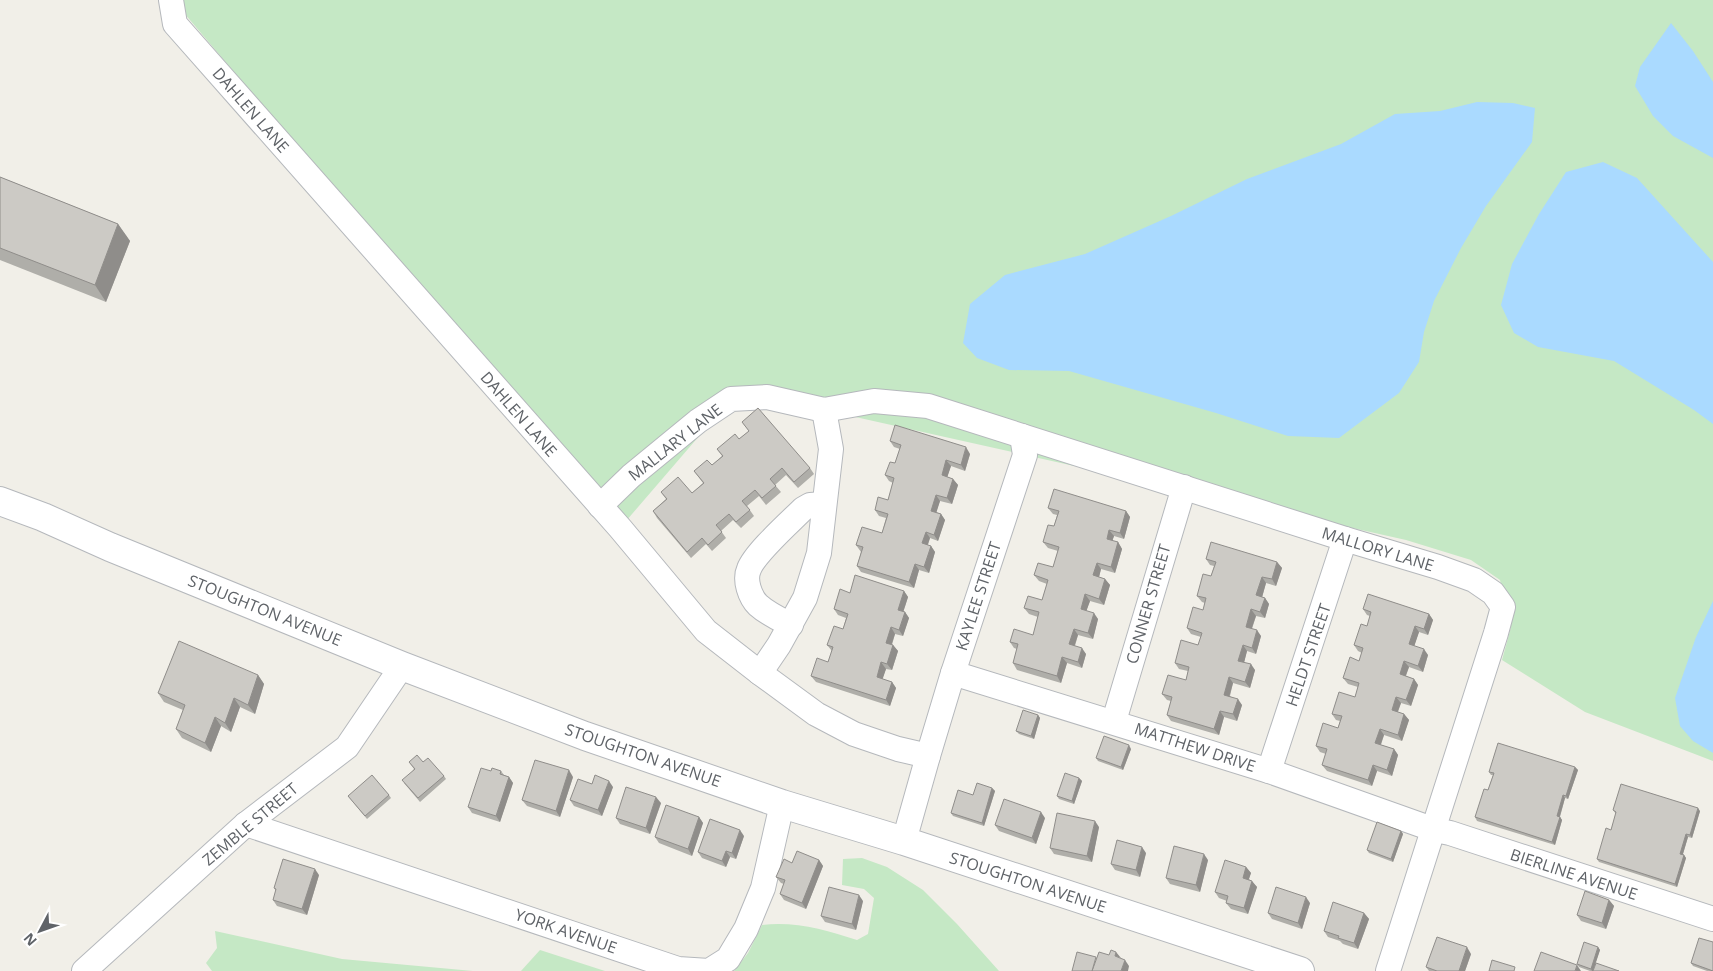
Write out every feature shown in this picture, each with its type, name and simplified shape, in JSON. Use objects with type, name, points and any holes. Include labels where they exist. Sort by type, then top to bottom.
[{"type":"street","name":"DAHLEN LANE","points":[[171,0],[176,24],[600,506],[706,631],[816,714],[854,734],[898,749],[928,756]]},
{"type":"street","name":"MALLARY LANE","points":[[600,506],[631,476],[675,439],[731,399],[767,397],[824,410],[874,401],[928,406],[1022,436]]},
{"type":"street","points":[[760,673],[791,625],[805,598],[820,552],[831,449],[824,410]]},
{"type":"street","name":"MALLORY LANE","points":[[1022,436],[1438,567],[1474,580],[1493,593],[1503,607],[1434,830]]},
{"type":"street","name":"KAYLEE STREET","points":[[904,841],[954,673],[1025,455],[1022,436]]},
{"type":"street","name":"CONNER STREET","points":[[1114,721],[1184,487]]},
{"type":"street","name":"STOUGHTON AVENUE","points":[[0,502],[43,517],[110,547],[402,666],[585,736],[782,804],[904,841],[1300,971]]},
{"type":"street","points":[[791,625],[768,613],[756,603],[747,583],[748,569],[762,551],[803,509],[810,505],[824,504]]},
{"type":"street","name":"HELDT STREET","points":[[1269,770],[1345,539]]},
{"type":"street","name":"ZEMBLE STREET","points":[[84,971],[246,824],[347,746],[402,666]]},
{"type":"street","name":"MATTHEW DRIVE","points":[[954,673],[1269,770],[1434,830]]},
{"type":"street","name":"YORK AVENUE","points":[[246,824],[678,969],[709,971],[728,959],[746,929],[763,888],[782,804]]},
{"type":"street","points":[[1388,971],[1434,830]]},
{"type":"street","name":"BIERLINE AVENUE","points":[[1434,830],[1450,833],[1713,919]]},
{"type":"green space","points":[[173,0],[1713,0],[1713,761],[1585,712],[1502,660],[1511,627],[1500,580],[1471,560],[1406,540],[824,410],[731,399],[620,528]]},
{"type":"green space","points":[[862,858],[887,867],[923,890],[957,924],[999,971],[734,971],[748,953],[762,925],[798,925],[857,940],[868,934],[874,898],[864,889],[842,885],[843,859]]},
{"type":"green space","points":[[215,931],[342,959],[473,971],[212,971],[206,963],[217,948]]},
{"type":"green space","points":[[540,950],[605,971],[521,971]]},
{"type":"water","points":[[1671,23],[1693,51],[1713,82],[1713,158],[1673,136],[1653,116],[1635,86],[1640,67]]},
{"type":"water","points":[[1477,102],[1513,103],[1535,108],[1532,142],[1486,206],[1461,248],[1434,301],[1424,332],[1419,362],[1399,393],[1339,438],[1288,436],[1216,413],[1069,371],[1009,370],[977,358],[963,343],[970,304],[1005,275],[1085,254],[1171,216],[1247,179],[1341,144],[1395,114],[1440,111]]},
{"type":"water","points":[[1603,162],[1637,178],[1713,262],[1713,424],[1694,410],[1614,361],[1538,347],[1514,333],[1501,305],[1512,264],[1539,214],[1566,172]]},
{"type":"water","points":[[1713,601],[1713,753],[1693,741],[1680,726],[1675,698],[1696,637]]},
{"type":"building","points":[[0,177],[118,224],[95,285],[0,248]]},
{"type":"building","points":[[758,408],[810,468],[794,482],[782,468],[770,479],[776,486],[762,498],[755,490],[742,501],[750,510],[736,522],[729,514],[716,525],[722,532],[708,545],[702,538],[687,552],[653,511],[667,499],[661,492],[678,477],[692,493],[704,483],[694,471],[707,460],[712,465],[723,456],[717,449],[735,434],[739,439],[749,431],[742,422]]},
{"type":"building","points":[[895,425],[966,447],[961,465],[946,460],[942,475],[953,479],[947,498],[936,495],[931,511],[941,514],[934,535],[926,532],[922,543],[931,546],[924,567],[915,564],[909,582],[857,566],[863,547],[856,545],[862,527],[882,533],[888,514],[875,510],[878,497],[888,500],[894,478],[885,475],[890,462],[895,463],[901,445],[890,441]]},
{"type":"building","points":[[1054,489],[1126,511],[1120,533],[1109,530],[1107,539],[1118,542],[1111,567],[1097,563],[1093,575],[1105,579],[1099,599],[1085,594],[1081,609],[1094,613],[1088,633],[1074,629],[1069,644],[1082,648],[1078,662],[1062,657],[1057,676],[1013,663],[1018,644],[1010,642],[1014,629],[1033,635],[1039,612],[1024,608],[1028,596],[1042,600],[1048,580],[1034,575],[1038,563],[1053,567],[1059,547],[1043,542],[1048,525],[1054,526],[1059,511],[1048,508]]},
{"type":"building","points":[[1211,542],[1277,562],[1272,579],[1262,577],[1256,595],[1265,598],[1260,612],[1251,609],[1246,627],[1257,630],[1252,648],[1243,645],[1238,661],[1251,664],[1245,682],[1229,677],[1224,695],[1238,699],[1233,714],[1220,711],[1214,729],[1167,715],[1172,697],[1162,694],[1168,675],[1186,680],[1189,667],[1175,663],[1181,640],[1198,645],[1202,633],[1187,628],[1193,607],[1203,610],[1206,598],[1197,596],[1203,574],[1211,576],[1216,562],[1206,559]]},
{"type":"building","points":[[855,575],[904,591],[898,610],[905,612],[899,630],[891,627],[886,643],[893,645],[887,664],[881,662],[877,677],[892,682],[886,700],[811,676],[817,658],[828,662],[833,647],[827,645],[834,626],[843,629],[848,614],[834,609],[840,589],[850,593]]},
{"type":"building","points":[[1368,594],[1429,614],[1424,629],[1415,626],[1409,644],[1424,649],[1418,666],[1404,661],[1400,674],[1414,679],[1406,700],[1396,697],[1392,710],[1404,714],[1398,735],[1380,729],[1375,743],[1394,749],[1387,770],[1373,765],[1368,780],[1322,765],[1327,749],[1316,746],[1323,723],[1338,728],[1342,716],[1332,714],[1339,692],[1355,697],[1359,683],[1343,678],[1350,657],[1359,661],[1363,648],[1354,645],[1361,624],[1367,626],[1371,612],[1363,609]]},
{"type":"building","points":[[179,641],[258,675],[248,705],[234,698],[225,723],[215,717],[205,743],[176,729],[185,705],[158,693]]},
{"type":"building","points":[[1023,710],[1038,715],[1031,736],[1016,731]]},
{"type":"building","points":[[1104,736],[1129,745],[1121,767],[1096,758]]},
{"type":"building","points":[[1498,743],[1575,767],[1566,796],[1563,795],[1557,816],[1560,817],[1552,842],[1475,817],[1484,789],[1488,790],[1494,773],[1489,772]]},
{"type":"building","points":[[417,755],[423,762],[428,758],[444,776],[418,798],[402,780],[415,769],[409,762]]},
{"type":"building","points":[[535,760],[569,770],[556,811],[522,800]]},
{"type":"building","points":[[481,768],[491,771],[492,768],[501,771],[500,774],[509,777],[496,816],[468,807]]},
{"type":"building","points":[[1065,773],[1079,778],[1072,801],[1057,796]]},
{"type":"building","points":[[372,775],[389,795],[365,816],[348,796]]},
{"type":"building","points":[[595,775],[609,781],[598,810],[570,800],[578,779],[592,784]]},
{"type":"building","points":[[977,783],[992,788],[982,823],[951,813],[958,790],[973,795]]},
{"type":"building","points":[[1621,784],[1698,808],[1690,835],[1686,834],[1680,854],[1684,855],[1675,884],[1597,859],[1606,828],[1611,830],[1616,812],[1613,810]]},
{"type":"building","points":[[626,787],[656,797],[646,828],[616,818]]},
{"type":"building","points":[[1004,799],[1041,812],[1032,838],[995,825]]},
{"type":"building","points":[[666,805],[699,817],[688,849],[655,837]]},
{"type":"building","points":[[1057,813],[1095,821],[1087,856],[1050,848]]},
{"type":"building","points":[[710,819],[740,830],[732,853],[726,851],[722,861],[698,852]]},
{"type":"building","points":[[1377,822],[1401,831],[1391,859],[1367,850]]},
{"type":"building","points":[[1117,840],[1142,847],[1136,870],[1111,864]]},
{"type":"building","points":[[1174,846],[1204,854],[1196,885],[1166,878]]},
{"type":"building","points":[[797,851],[819,860],[802,903],[780,894],[785,880],[776,877],[784,859],[792,863]]},
{"type":"building","points":[[283,859],[315,869],[302,909],[273,900],[276,889],[274,888]]},
{"type":"building","points":[[1225,860],[1246,867],[1243,878],[1252,881],[1244,908],[1226,903],[1228,896],[1215,892]]},
{"type":"building","points":[[829,887],[859,895],[852,924],[821,916]]},
{"type":"building","points":[[1276,887],[1306,897],[1298,923],[1268,913]]},
{"type":"building","points":[[1585,891],[1609,900],[1602,923],[1577,915]]},
{"type":"building","points":[[1333,902],[1364,913],[1354,943],[1324,931]]},
{"type":"building","points":[[1437,937],[1467,947],[1459,971],[1437,971],[1426,967]]},
{"type":"building","points":[[1699,938],[1713,942],[1713,971],[1691,963]]},
{"type":"building","points":[[1584,942],[1598,947],[1591,969],[1577,964]]},
{"type":"building","points":[[1111,950],[1116,952],[1115,956],[1125,960],[1121,971],[1092,971],[1099,952],[1109,955]]},
{"type":"building","points":[[1077,952],[1096,957],[1092,971],[1072,971]]},
{"type":"building","points":[[1541,952],[1577,965],[1575,971],[1534,971]]},
{"type":"building","points":[[1492,960],[1515,967],[1514,971],[1489,971]]},
{"type":"building","points":[[1596,963],[1619,971],[1593,971]]}]
